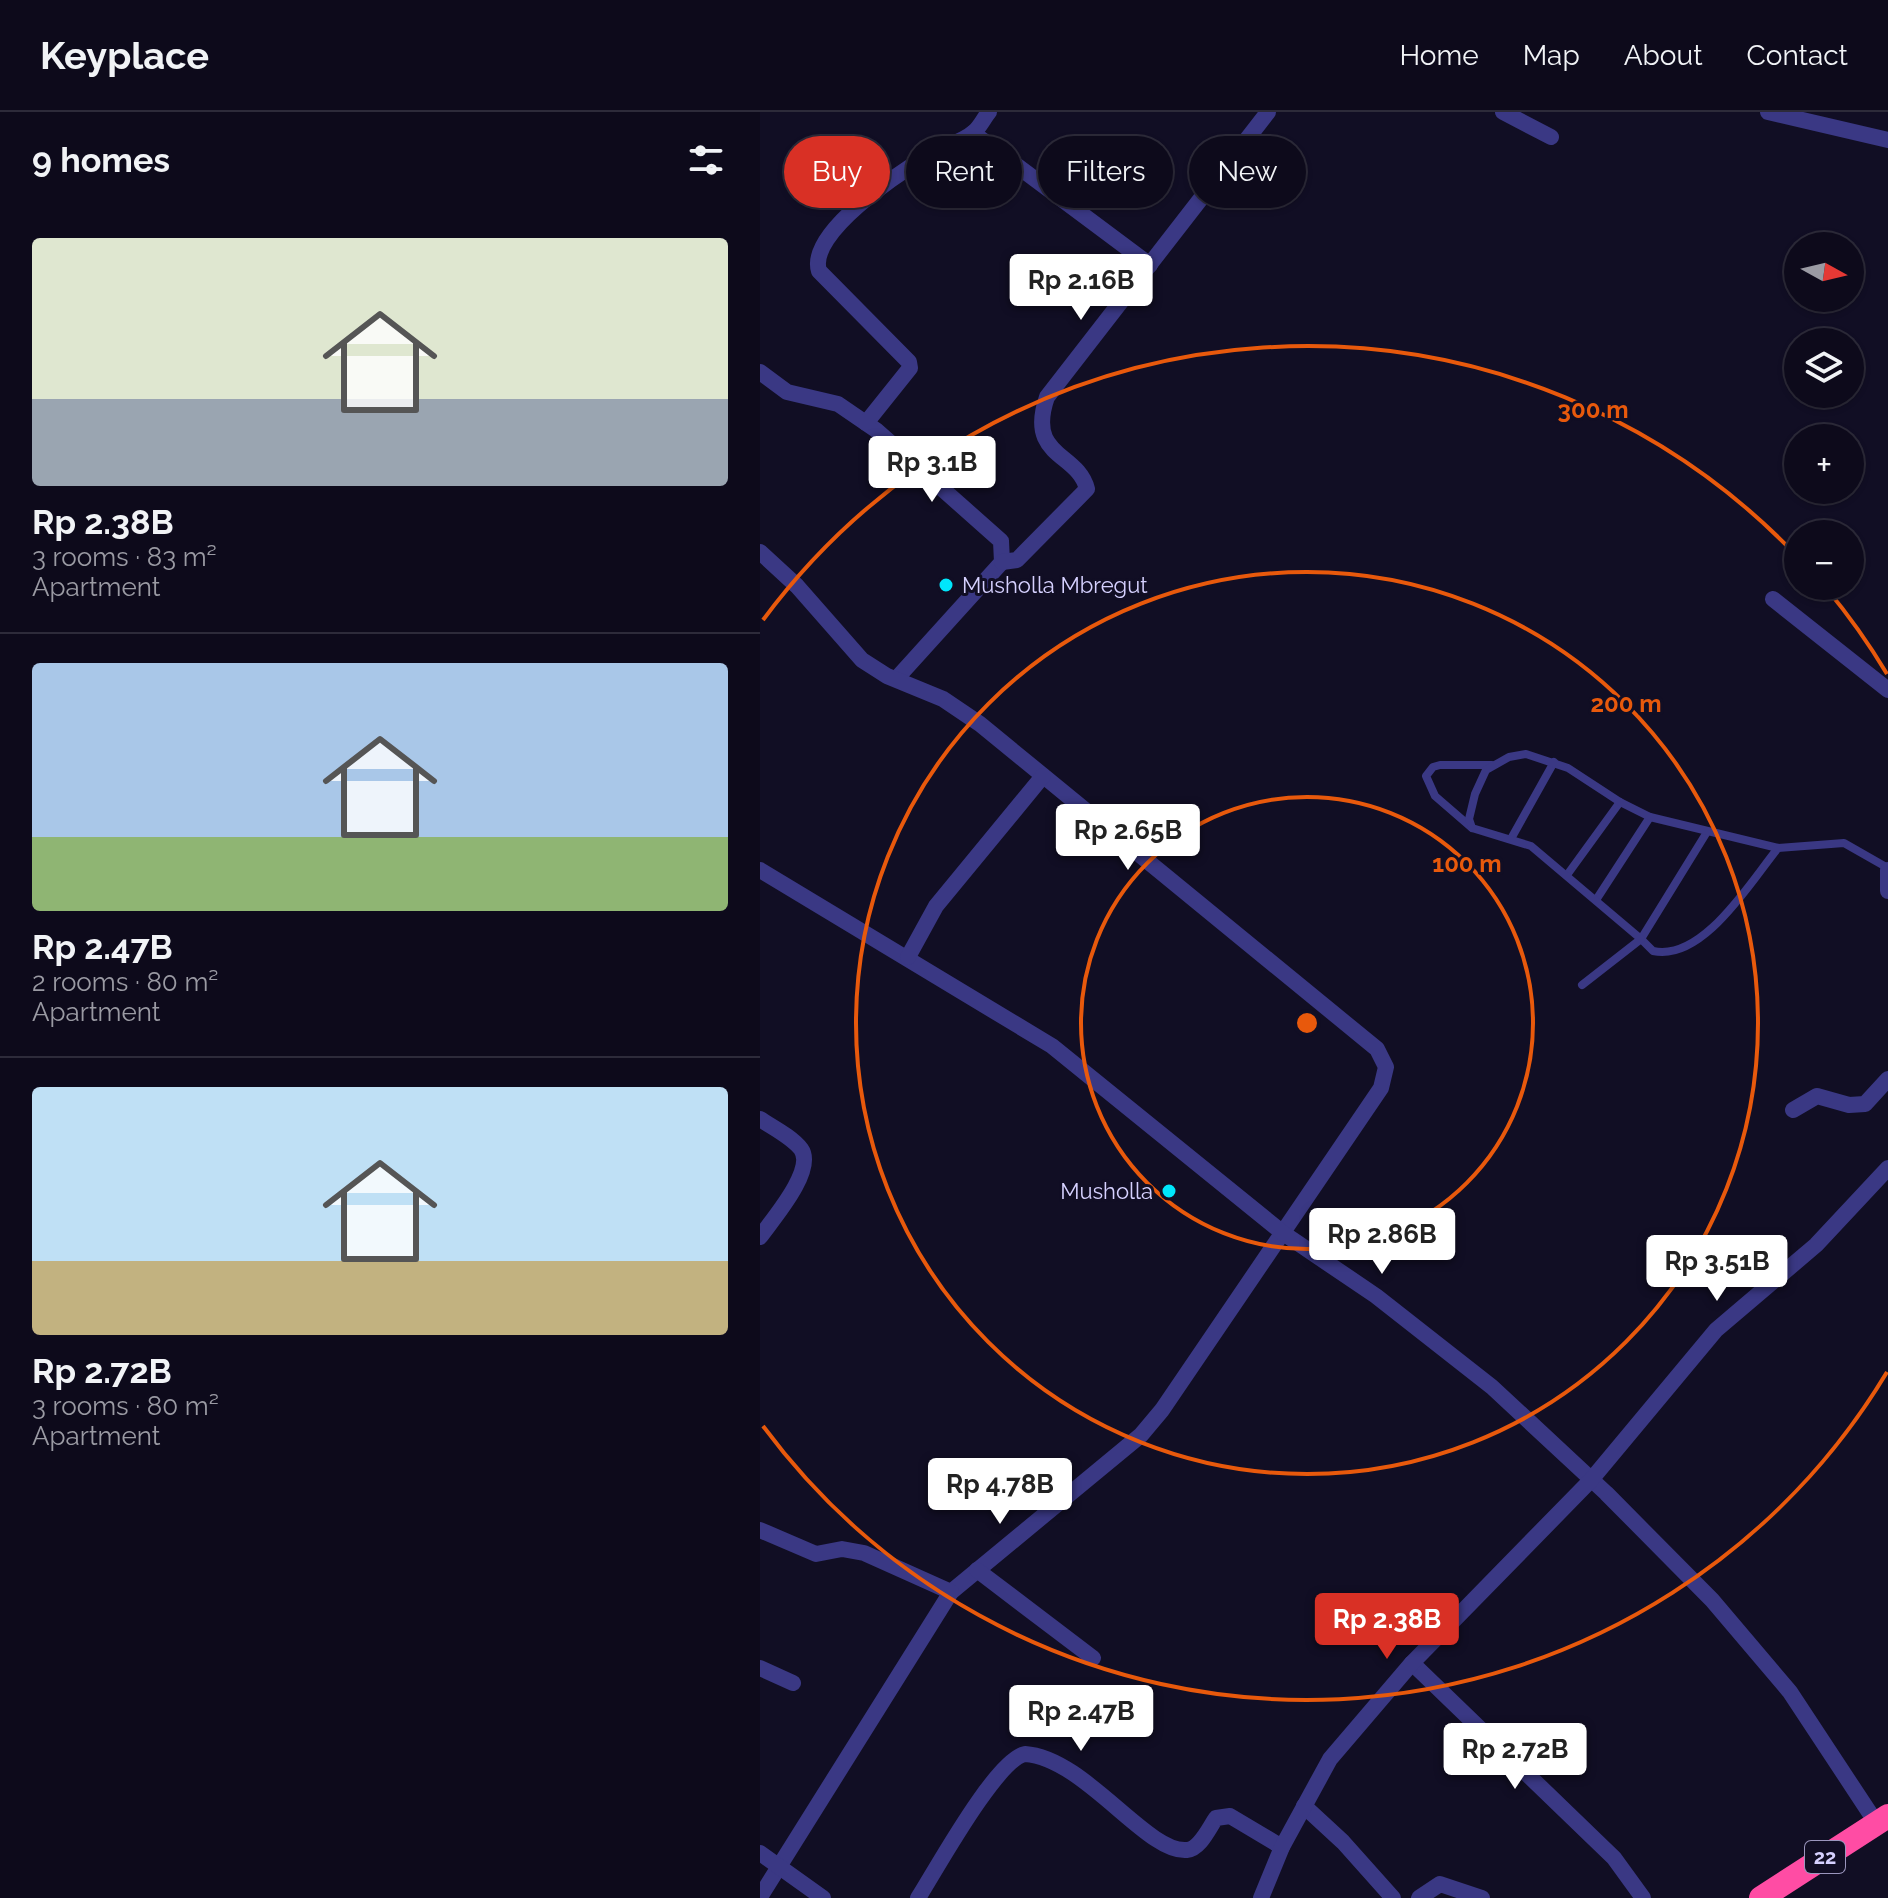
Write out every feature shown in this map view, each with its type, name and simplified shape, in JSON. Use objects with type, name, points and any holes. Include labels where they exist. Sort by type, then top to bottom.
[{"type":"highway","name":"22","points":[[1761,1898],[1882,1820]]},
{"type":"street","points":[[866,423],[910,368],[909,362],[819,271],[816,261],[820,248],[845,219],[883,186],[932,153],[973,133],[989,112]]},
{"type":"street","points":[[897,678],[1002,562],[1017,560],[1087,489],[1046,439],[1041,425],[1047,397],[1268,112]]},
{"type":"street","points":[[1503,112],[1551,137]]},
{"type":"street","points":[[1774,114],[1888,140]]},
{"type":"street","points":[[973,133],[1150,265]]},
{"type":"street","points":[[760,372],[787,392],[838,404],[866,423],[937,481],[1001,541],[1002,562]]},
{"type":"street","points":[[760,552],[797,586],[862,660],[943,699],[1043,776],[1383,1057],[1385,1079],[1283,1233],[1141,1435],[1114,1461],[951,1592],[760,1897]]},
{"type":"street","points":[[1773,599],[1888,690]]},
{"type":"street","points":[[908,957],[936,906],[1043,776]]},
{"type":"street","points":[[1888,869],[1888,891]]},
{"type":"street","points":[[760,870],[908,957],[1085,1069],[1283,1233],[1445,1348],[1591,1480],[1712,1600],[1790,1692],[1882,1820]]},
{"type":"street","points":[[1793,1110],[1817,1096],[1849,1105],[1865,1104],[1888,1079]]},
{"type":"street","points":[[760,1119],[801,1149],[804,1161],[791,1194],[760,1237]]},
{"type":"street","points":[[1261,1898],[1282,1847],[1330,1759],[1412,1663],[1591,1480],[1716,1330],[1816,1245],[1888,1168]]},
{"type":"street","points":[[760,1530],[816,1554],[842,1549],[864,1553],[951,1592]]},
{"type":"street","points":[[977,1570],[1093,1658]]},
{"type":"street","points":[[1412,1663],[1614,1858],[1643,1898]]},
{"type":"street","points":[[760,1668],[793,1683]]},
{"type":"street","points":[[918,1898],[976,1805],[1007,1765],[1025,1754],[1048,1758],[1080,1776],[1140,1826],[1172,1846],[1187,1850],[1194,1847],[1216,1818],[1230,1816],[1282,1847]]},
{"type":"street","points":[[1304,1806],[1343,1842],[1393,1898]]},
{"type":"street","points":[[760,1853],[781,1865],[823,1898]]},
{"type":"street","points":[[1419,1898],[1440,1884],[1482,1898]]},
{"type":"lane","points":[[1778,848],[1704,936],[1661,952],[1653,951],[1531,846],[1512,837],[1493,837],[1472,828],[1435,796],[1426,776],[1433,767],[1440,765],[1493,765],[1526,754],[1554,762],[1650,817],[1707,832],[1757,840],[1778,848],[1836,842],[1855,846],[1888,869]]},
{"type":"lane","points":[[1512,837],[1554,762]]},
{"type":"lane","points":[[1472,828],[1469,819],[1475,794],[1493,765]]},
{"type":"lane","points":[[1567,875],[1620,802]]},
{"type":"lane","points":[[1596,900],[1650,817]]},
{"type":"lane","points":[[1582,985],[1641,939],[1707,832]]},
{"type":"place","name":"Musholla Mbregut","points":[[946,585]]},
{"type":"place","name":"Musholla","points":[[1169,1191]]}]
